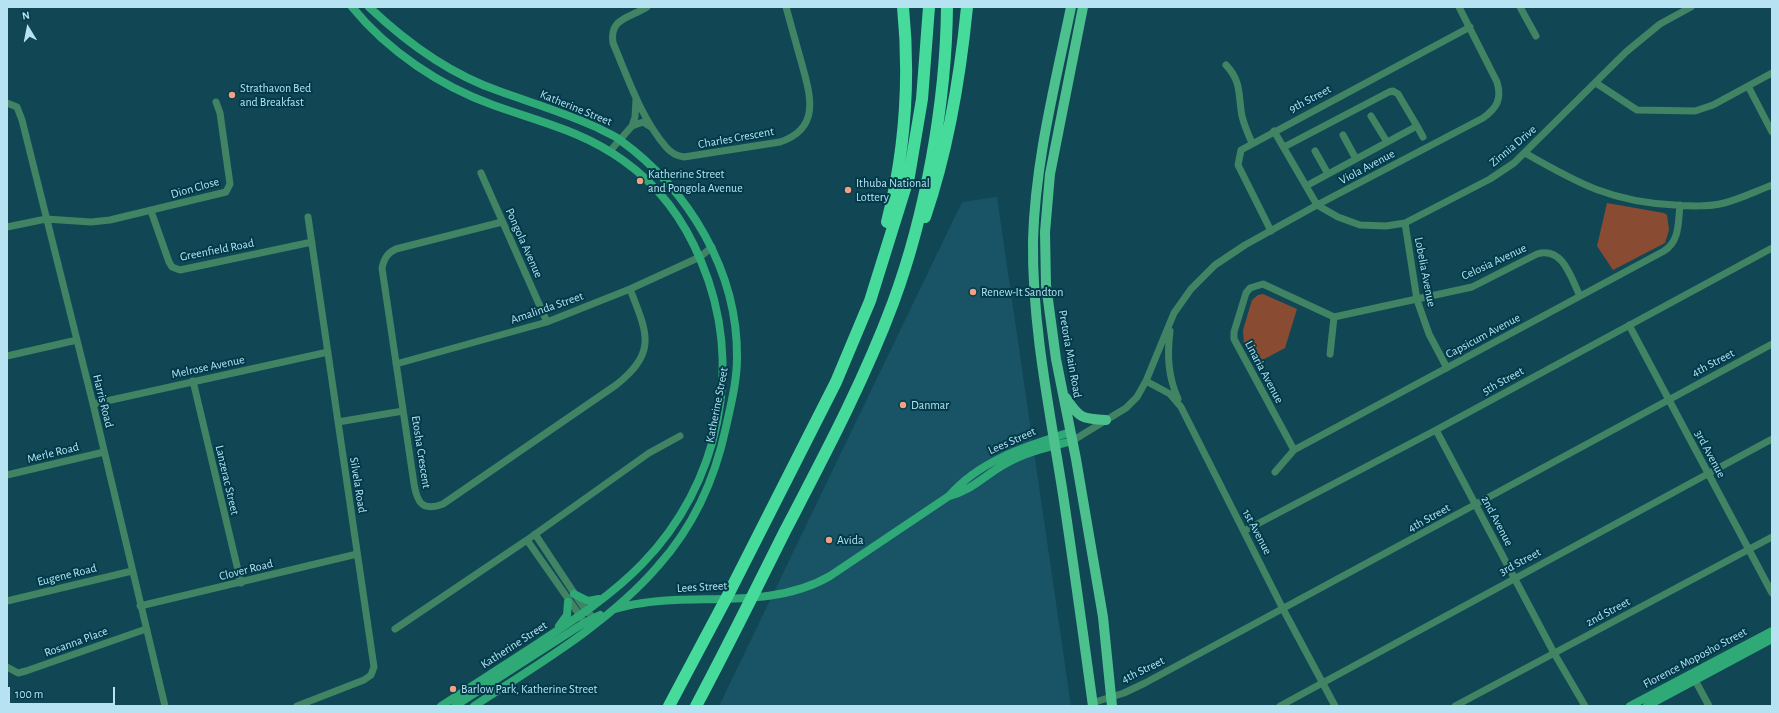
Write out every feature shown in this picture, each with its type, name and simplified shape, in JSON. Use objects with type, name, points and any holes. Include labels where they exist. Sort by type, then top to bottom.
[{"type":"highway","points":[[884,258],[882,244],[899,168],[903,130],[906,57],[903,7]]},
{"type":"highway","points":[[670,706],[836,382],[870,301],[909,176],[922,99],[929,7]]},
{"type":"highway","points":[[696,706],[850,402],[893,302],[914,239],[934,145],[940,101],[947,7]]},
{"type":"highway","points":[[914,239],[924,222],[938,175],[961,59],[967,7]]},
{"type":"main road","name":"Katherine Street","points":[[352,7],[383,40],[416,65],[437,78],[492,105],[567,129],[610,151],[633,168],[666,201],[690,235],[712,288],[718,311],[722,337],[723,379],[716,428],[701,474],[664,540],[633,573],[586,611],[441,706]]},
{"type":"main road","name":"Katherine Street","points":[[369,7],[414,46],[459,74],[496,91],[558,111],[620,139],[668,182],[689,209],[712,247],[733,309],[737,356],[736,380],[731,406],[715,468],[705,496],[692,521],[680,539],[645,581],[590,628],[474,706]]},
{"type":"main road","points":[[1071,7],[1039,166],[1034,230],[1035,291],[1092,704]]},
{"type":"main road","name":"Pretoria Main Road","points":[[1083,7],[1056,138],[1046,209],[1045,260],[1047,295],[1056,359],[1063,390],[1103,617],[1111,702]]},
{"type":"main road","points":[[1063,390],[1072,408],[1082,417],[1088,420],[1106,420]]},
{"type":"main road","name":"Lees Street","points":[[455,706],[584,623],[601,615],[642,603],[775,595],[802,589],[830,576],[949,496],[958,485],[1000,458],[1018,449],[1071,436]]},
{"type":"main road","points":[[574,594],[591,601],[603,597]]},
{"type":"main road","points":[[549,636],[566,618],[568,602]]},
{"type":"main road","name":"Florence Moposho Street","points":[[1630,706],[1772,631]]},
{"type":"main road","name":"Florence Moposho Street","points":[[1648,706],[1772,639]]},
{"type":"street","name":"Charles Crescent","points":[[647,7],[621,20],[613,28],[611,35],[612,43],[636,97],[653,128],[672,153],[684,157],[780,142],[796,133],[809,115],[811,96],[786,7]]},
{"type":"street","name":"Viola Avenue","points":[[1071,436],[1083,432],[1106,420],[1132,403],[1146,381],[1171,321],[1191,289],[1215,265],[1245,245],[1317,205],[1471,124],[1495,108],[1500,95],[1498,82],[1460,7]]},
{"type":"street","points":[[1520,7],[1536,36]]},
{"type":"street","name":"Zinnia Drive","points":[[1317,205],[1338,217],[1360,225],[1386,226],[1405,224],[1490,180],[1525,153],[1596,84],[1626,52],[1649,32],[1691,7]]},
{"type":"street","name":"9th Street","points":[[1271,231],[1238,165],[1241,150],[1470,27]]},
{"type":"street","points":[[1226,65],[1238,83],[1242,116],[1252,143]]},
{"type":"street","points":[[1596,84],[1632,107],[1642,111],[1699,110],[1713,105],[1772,73]]},
{"type":"street","points":[[1748,86],[1772,132]]},
{"type":"street","points":[[1284,147],[1393,91],[1398,94],[1423,137]]},
{"type":"street","name":"Charles Crescent","points":[[632,126],[635,117],[636,97]]},
{"type":"street","name":"Dion Close","points":[[151,211],[221,194],[228,190],[230,184],[220,113],[216,102]]},
{"type":"street","name":"Harris Road","points":[[10,103],[17,107],[22,120],[93,404],[165,706]]},
{"type":"street","points":[[1371,116],[1387,142]]},
{"type":"street","points":[[610,151],[632,126],[643,122],[653,128]]},
{"type":"street","points":[[1306,186],[1417,126]]},
{"type":"street","points":[[1274,131],[1317,205]]},
{"type":"street","points":[[1344,135],[1356,159]]},
{"type":"street","points":[[1315,151],[1328,174]]},
{"type":"street","points":[[1525,153],[1560,173],[1602,193],[1646,203],[1680,205],[1725,203],[1772,184]]},
{"type":"street","name":"Pongola Avenue","points":[[481,173],[547,322]]},
{"type":"street","name":"Capsicum Avenue","points":[[1275,472],[1294,450],[1668,248],[1677,234],[1680,205]]},
{"type":"street","points":[[7,227],[46,219],[91,222],[110,220],[151,211]]},
{"type":"street","name":"Greenfield Road","points":[[151,211],[169,262],[172,267],[180,270],[312,242]]},
{"type":"street","name":"Silvela Road","points":[[297,706],[359,683],[367,679],[373,671],[372,651],[308,217]]},
{"type":"street","name":"Etosha Crescent","points":[[502,222],[396,249],[386,255],[382,268],[403,411],[418,498],[426,507],[438,506],[616,385],[634,370],[643,356],[645,337],[642,320],[630,289]]},
{"type":"street","name":"Lobelia Avenue","points":[[1405,224],[1417,300],[1428,334],[1447,368]]},
{"type":"street","name":"Amalinda Street","points":[[396,364],[547,322],[630,289],[700,257],[712,247]]},
{"type":"street","name":"5th Street","points":[[1244,531],[1436,430],[1772,248]]},
{"type":"street","name":"Celosia Avenue","points":[[1417,300],[1472,287],[1542,253],[1551,253],[1562,260],[1580,296]]},
{"type":"street","name":"Linaria Avenue","points":[[1294,450],[1236,345],[1234,332],[1246,293],[1250,288],[1257,285],[1264,284],[1334,317]]},
{"type":"street","points":[[1330,354],[1334,317],[1417,300]]},
{"type":"street","name":"Viola Avenue","points":[[1171,321],[1168,347],[1168,369],[1181,407]]},
{"type":"street","name":"3rd Avenue","points":[[1629,325],[1772,593]]},
{"type":"street","points":[[7,356],[77,340]]},
{"type":"street","name":"4th Street","points":[[1092,704],[1111,702],[1284,610],[1668,399],[1772,344]]},
{"type":"street","name":"Melrose Avenue","points":[[93,404],[328,352]]},
{"type":"street","name":"Lanzerac Street","points":[[193,381],[241,583]]},
{"type":"street","name":"1st Avenue","points":[[1146,381],[1170,394],[1181,407],[1322,684],[1335,706]]},
{"type":"street","points":[[338,422],[403,411]]},
{"type":"street","name":"2nd Avenue","points":[[1436,430],[1554,652],[1585,706]]},
{"type":"street","points":[[395,629],[527,540],[649,453],[680,436]]},
{"type":"street","name":"3rd Street","points":[[1280,706],[1515,577],[1772,439]]},
{"type":"street","name":"Merle Road","points":[[7,476],[104,452]]},
{"type":"street","points":[[535,534],[586,611],[598,621]]},
{"type":"street","name":"2nd Street","points":[[1455,706],[1772,537]]},
{"type":"street","points":[[527,540],[568,602],[590,628]]},
{"type":"street","name":"Clover Road","points":[[140,606],[357,554]]},
{"type":"street","name":"Eugene Road","points":[[7,601],[132,571]]},
{"type":"street","name":"Rosanna Place","points":[[10,669],[18,673],[26,671],[146,629]]},
{"type":"street","points":[[1695,680],[1709,706]]},
{"type":"shaded area","points":[[997,197],[1071,706],[719,706],[962,202]]},
{"type":"shaded area","points":[[1607,203],[1664,213],[1667,215],[1669,230],[1665,243],[1613,270],[1597,246]]},
{"type":"shaded area","points":[[1263,294],[1297,309],[1285,348],[1255,364],[1244,344],[1243,330],[1252,300],[1258,295]]},
{"type":"place","name":"Strathavon Bed and Breakfast","points":[[232,95]]},
{"type":"place","name":"Katherine Street and Pongola Avenue","points":[[640,181]]},
{"type":"place","name":"Ithuba National Lottery","points":[[848,190]]},
{"type":"place","name":"Renew-It Sandton","points":[[973,292]]},
{"type":"place","name":"Danmar","points":[[903,405]]},
{"type":"place","name":"Avida","points":[[829,540]]},
{"type":"place","name":"Barlow Park, Katherine Street","points":[[453,689]]}]
